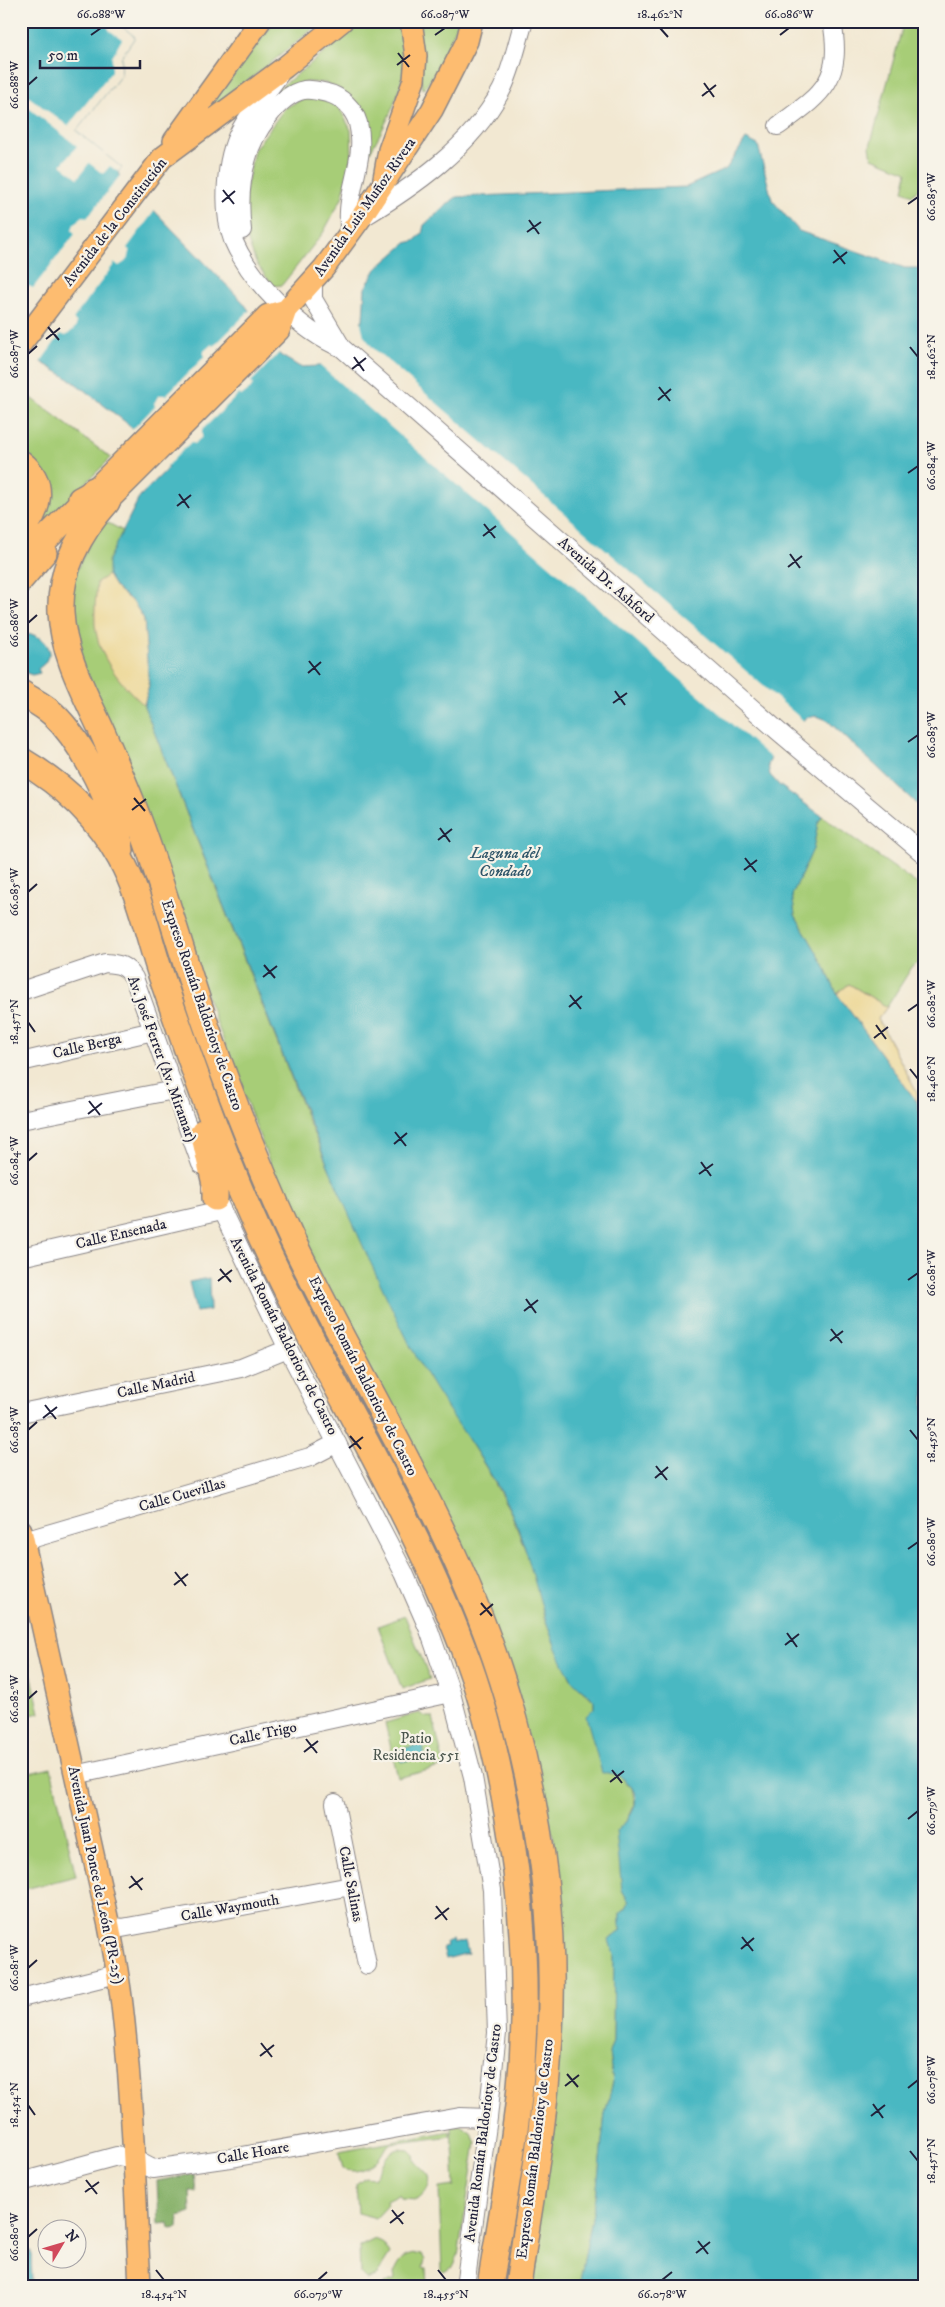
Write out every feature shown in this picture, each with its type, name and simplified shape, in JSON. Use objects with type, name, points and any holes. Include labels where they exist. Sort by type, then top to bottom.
[{"type":"highway","points":[[21,463],[31,474],[37,485],[38,492],[36,509],[31,520],[21,531]]},
{"type":"highway","points":[[21,564],[101,496]]},
{"type":"highway","name":"Expreso Román Baldorioty de Castro","points":[[101,496],[63,577],[60,595],[62,630],[76,674],[131,798],[156,868],[206,1025],[241,1117],[290,1235],[435,1518],[466,1583],[491,1644],[526,1766],[544,1865],[551,1954],[551,2007],[545,2098],[518,2286]]},
{"type":"highway","points":[[21,693],[48,710],[71,736],[108,798],[119,836],[123,862]]},
{"type":"highway","name":"Expreso Román Baldorioty de Castro","points":[[21,760],[54,781],[77,801],[109,838],[123,862],[136,894],[218,1138],[252,1219],[281,1280],[412,1532],[464,1651],[485,1716],[500,1774],[512,1842],[521,1912],[524,2011],[519,2097],[490,2286]]},
{"type":"highway","points":[[193,1068],[196,1095],[218,1205]]},
{"type":"main road","name":"Avenida de la Constitución","points":[[21,344],[162,158],[285,67],[342,21]]},
{"type":"main road","points":[[382,187],[389,150],[414,80],[416,56],[411,21]]},
{"type":"main road","name":"Avenida Luis Muñoz Rivera","points":[[101,496],[278,318],[313,280],[382,187],[432,110],[467,41],[472,21]]},
{"type":"main road","points":[[162,158],[260,23]]},
{"type":"main road","points":[[21,550],[79,499],[101,496]]},
{"type":"main road","points":[[21,582],[88,507],[101,496]]},
{"type":"main road","name":"Avenida Juan Ponce de León (PR-25)","points":[[22,1535],[110,1926],[122,2005],[134,2159],[140,2286]]},
{"type":"street","points":[[244,259],[240,209],[247,157],[255,137],[268,117],[291,96],[303,90],[315,90],[334,94],[351,108],[358,123],[360,157],[350,205],[354,226],[420,181],[477,128],[502,89],[524,21]]},
{"type":"street","points":[[778,126],[824,90],[833,71],[836,45],[832,21]]},
{"type":"street","name":"Avenida Dr. Ashford","points":[[285,67],[239,132],[226,184],[228,218],[233,240],[258,280],[278,318],[342,348],[778,731],[924,854]]},
{"type":"street","points":[[313,280],[313,299],[342,348]]},
{"type":"street","name":"Av. José Ferrer (Av. Miramar)","points":[[21,991],[105,963],[119,964],[128,968],[134,978],[218,1205]]},
{"type":"street","name":"Calle Berga","points":[[21,1062],[153,1031]]},
{"type":"street","points":[[21,1120],[174,1090]]},
{"type":"street","name":"Calle Ensenada","points":[[21,1257],[218,1205]]},
{"type":"street","name":"Avenida Román Baldorioty de Castro","points":[[218,1205],[288,1349],[404,1573],[429,1630],[451,1693],[473,1777],[492,1890],[497,2033],[488,2118],[465,2286]]},
{"type":"street","name":"Calle Madrid","points":[[21,1413],[241,1368],[288,1349]]},
{"type":"street","name":"Calle Cuevillas","points":[[22,1535],[310,1458],[337,1443]]},
{"type":"street","name":"Calle Trigo","points":[[75,1775],[451,1693]]},
{"type":"street","name":"Calle Salinas","points":[[335,1803],[367,1965]]},
{"type":"street","name":"Calle Waymouth","points":[[110,1926],[122,1928],[351,1886]]},
{"type":"street","points":[[21,1998],[117,1974]]},
{"type":"street","name":"Calle Hoare","points":[[21,2182],[118,2156],[134,2159],[153,2169],[237,2157],[460,2117],[488,2118]]},
{"type":"green space","points":[[275,21],[323,21],[209,112],[206,111]]},
{"type":"green space","points":[[365,21],[402,21],[405,39],[405,57],[399,90],[387,121],[370,152],[369,135],[362,112],[340,89],[326,83],[306,82],[279,93],[277,90]]},
{"type":"green space","points":[[418,21],[459,21],[439,67],[424,89],[422,88]]},
{"type":"green space","points":[[903,25],[924,31],[924,182],[913,195],[903,191],[907,172],[872,158],[870,146]]},
{"type":"green space","points":[[306,97],[330,100],[340,109],[351,130],[352,158],[342,198],[323,233],[282,285],[273,286],[256,263],[247,238],[242,210],[254,150],[285,108]]},
{"type":"green space","points":[[21,390],[111,458],[28,540],[42,516],[21,456]]},
{"type":"green space","points":[[101,519],[123,531],[108,560],[116,588],[134,603],[146,658],[149,685],[144,706],[309,1123],[412,1349],[487,1469],[511,1513],[535,1575],[544,1618],[554,1642],[571,1679],[594,1701],[594,1708],[591,1712],[602,1772],[612,1772],[621,1777],[632,1788],[635,1804],[627,1821],[622,1890],[629,1902],[620,1913],[620,1931],[609,1940],[614,1955],[613,2041],[609,2053],[613,2082],[605,2114],[596,2197],[579,2286],[529,2286],[561,1970],[556,1849],[532,1748],[281,1193],[90,687],[73,635],[71,582]]},
{"type":"green space","points":[[822,816],[924,889],[924,958],[912,967],[887,1007],[849,984],[837,994],[823,963],[795,915],[792,895],[813,849],[818,823]]},
{"type":"green space","points":[[405,1616],[430,1679],[402,1689],[378,1626]]},
{"type":"green space","points":[[24,1641],[40,1713],[30,1715],[21,1710],[21,1642]]},
{"type":"green space","name":"Patio Residencia 551","points":[[419,1713],[426,1717],[433,1717],[444,1766],[398,1778],[385,1723]]},
{"type":"green space","points":[[51,1768],[76,1876],[21,1890],[21,1775]]},
{"type":"green space","points":[[460,2125],[471,2132],[476,2143],[458,2256],[454,2266],[445,2272],[442,2270],[439,2188],[455,2186],[452,2126]]},
{"type":"green space","points":[[451,2131],[451,2136],[391,2144],[367,2168],[358,2171],[343,2169],[339,2152]]},
{"type":"green space","points":[[400,2149],[409,2150],[414,2155],[415,2161],[428,2174],[430,2179],[427,2190],[417,2200],[402,2199],[399,2195],[387,2201],[388,2205],[376,2218],[358,2213],[356,2184],[365,2177],[373,2178],[387,2157]]},
{"type":"green space","points":[[194,2174],[196,2192],[190,2192],[191,2213],[179,2217],[178,2228],[170,2229],[169,2223],[159,2224],[157,2181]]},
{"type":"green space","points":[[375,2239],[382,2242],[390,2254],[376,2276],[366,2280],[360,2274],[359,2247]]},
{"type":"green space","points":[[416,2254],[422,2255],[425,2260],[423,2267],[426,2268],[427,2286],[382,2286],[393,2281],[395,2278],[394,2273],[402,2260]]},
{"type":"sand","points":[[108,575],[116,588],[134,603],[144,619],[149,685],[144,705],[112,670],[97,637],[95,604],[97,582]]},
{"type":"sand","points":[[849,984],[887,1007],[878,1019],[917,1092],[917,1102],[837,994]]},
{"type":"water","name":"Laguna del Condado","points":[[21,21],[115,21],[135,37],[121,57],[121,75],[76,131],[122,168],[118,172],[121,180],[137,193],[243,302],[280,355],[300,367],[319,366],[342,348],[363,319],[365,288],[376,269],[406,243],[414,241],[422,234],[424,225],[456,197],[686,187],[726,169],[746,139],[758,145],[772,200],[799,231],[905,268],[924,268],[924,811],[827,720],[817,716],[805,718],[789,740],[772,756],[768,765],[770,775],[779,785],[822,816],[818,823],[813,849],[792,895],[795,915],[823,963],[837,994],[917,1102],[921,1120],[924,1123],[924,2286],[579,2286],[596,2197],[605,2114],[613,2082],[609,2053],[613,2041],[614,1955],[609,1940],[620,1931],[620,1913],[629,1902],[622,1890],[616,1831],[627,1820],[634,1809],[634,1792],[631,1786],[621,1777],[615,1774],[602,1773],[586,1716],[594,1708],[594,1701],[571,1678],[552,1638],[527,1554],[511,1512],[488,1470],[435,1389],[411,1347],[346,1209],[144,706],[149,685],[144,619],[134,603],[116,588],[108,575],[108,560],[140,496],[168,468],[128,424],[71,380],[21,350]]},
{"type":"water","points":[[31,634],[44,641],[50,652],[45,663],[38,669],[40,673],[32,675],[21,671],[21,637]]},
{"type":"water","points":[[209,1278],[210,1310],[196,1312],[189,1282]]},
{"type":"water","points":[[422,1744],[425,1756],[401,1762],[398,1750]]},
{"type":"water","points":[[452,1940],[453,1944],[465,1941],[468,1953],[446,1959],[443,1947],[447,1946],[446,1942]]},
{"type":"water","points":[[31,2251],[32,2280],[21,2281],[21,2252]]},
{"type":"pier","points":[[104,21],[115,21],[135,37],[121,57],[121,75],[76,131],[122,168],[118,172],[110,166],[103,174],[89,163],[78,178],[61,165],[77,146],[21,102],[21,91],[68,126],[112,71],[112,57],[122,39],[110,31]]},
{"type":"pier","points":[[122,173],[123,178],[156,209],[127,248],[130,251],[129,257],[119,266],[115,263],[73,319],[76,322],[76,327],[66,336],[61,334],[39,364],[21,353],[21,293],[29,286],[33,288],[75,234],[72,230],[74,224],[83,216],[87,218]]},
{"type":"pier","points":[[251,309],[280,352],[251,382],[253,384],[250,389],[241,396],[239,394],[202,430],[202,437],[194,444],[191,442],[165,468],[131,431],[155,406],[154,403],[160,395],[166,395],[204,357],[204,351],[212,344],[214,346]]},
{"type":"pier","points":[[360,319],[364,336],[373,348],[805,722],[773,760],[318,364],[340,346]]}]
